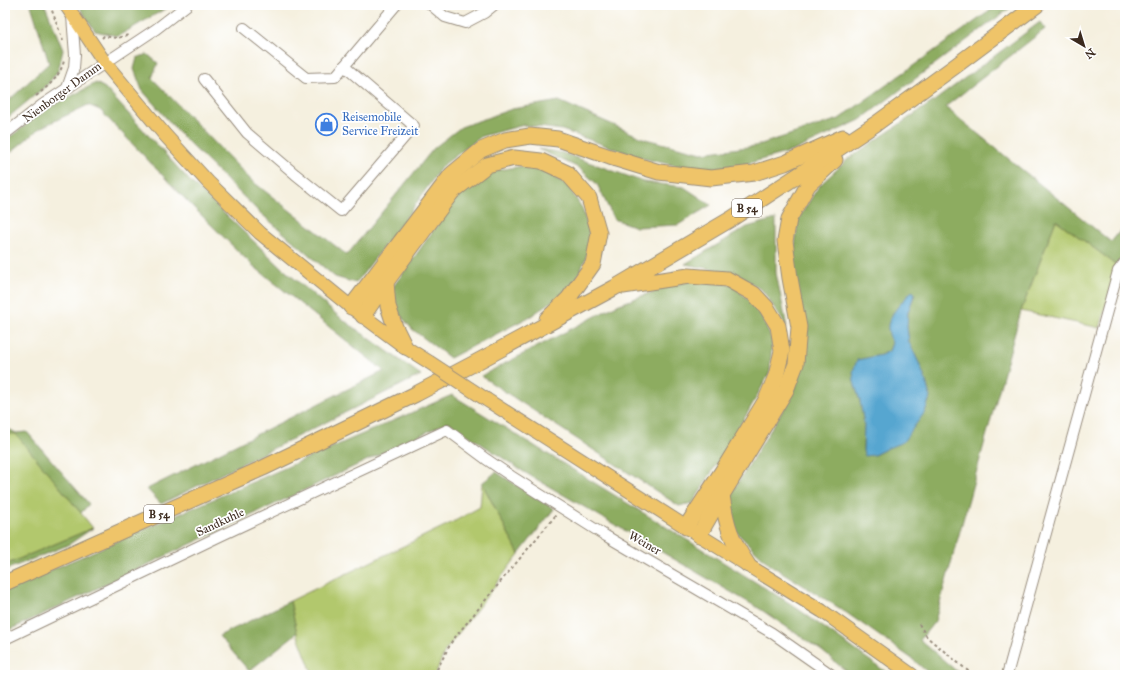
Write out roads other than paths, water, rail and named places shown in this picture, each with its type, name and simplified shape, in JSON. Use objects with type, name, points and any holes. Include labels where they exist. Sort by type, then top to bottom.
[{"type":"highway","name":"B 54","points":[[5,583],[306,448],[416,394],[614,288],[731,218],[794,178],[877,122],[1037,5]]},
{"type":"highway","points":[[357,312],[452,174],[481,150],[505,140],[530,136],[558,139],[658,172],[712,178],[754,173],[785,163],[877,122]]},
{"type":"highway","points":[[699,535],[786,390],[796,364],[799,327],[785,241],[789,220],[808,185],[877,122]]},
{"type":"highway","points":[[357,312],[386,282],[452,192],[486,165],[514,158],[541,161],[567,173],[589,198],[599,233],[593,264],[568,299],[535,331]]},
{"type":"highway","points":[[614,288],[690,276],[727,279],[754,294],[767,308],[778,326],[782,351],[776,376],[766,400],[686,527]]},
{"type":"highway","points":[[386,282],[388,306],[395,327],[405,347]]},
{"type":"highway","points":[[722,495],[725,515],[731,535],[737,549],[748,565]]},
{"type":"main road","name":"Nienborger Damm","points":[[69,10],[105,63]]},
{"type":"main road","points":[[105,63],[165,135],[208,182],[260,233],[357,312],[405,347],[487,400],[686,527],[822,611],[912,675]]},
{"type":"street","points":[[105,63],[156,29],[187,5]]},
{"type":"street","points":[[244,28],[306,78],[335,77],[396,5]]},
{"type":"street","points":[[431,5],[445,17],[466,23],[484,13],[494,5]]},
{"type":"street","points":[[67,88],[74,68],[70,53],[69,10]]},
{"type":"street","name":"Nienborger Damm","points":[[5,134],[42,105],[105,63]]},
{"type":"street","points":[[204,79],[247,133],[341,211],[414,126],[344,66]]},
{"type":"street","points":[[1007,675],[1118,271],[1125,262]]},
{"type":"street","name":"Weiner","points":[[447,430],[486,460],[606,536],[772,633],[832,675]]},
{"type":"street","name":"Sandkuhle","points":[[5,639],[220,536],[447,430]]},
{"type":"water","points":[[912,291],[915,293],[908,312],[907,327],[909,342],[926,381],[930,397],[925,412],[903,442],[874,455],[865,456],[863,451],[864,424],[860,401],[854,382],[853,371],[857,360],[881,355],[889,351],[892,343],[888,324],[899,305]]},
{"type":"place","name":"Reisemobile Service Freizeit","points":[[327,124]]}]
